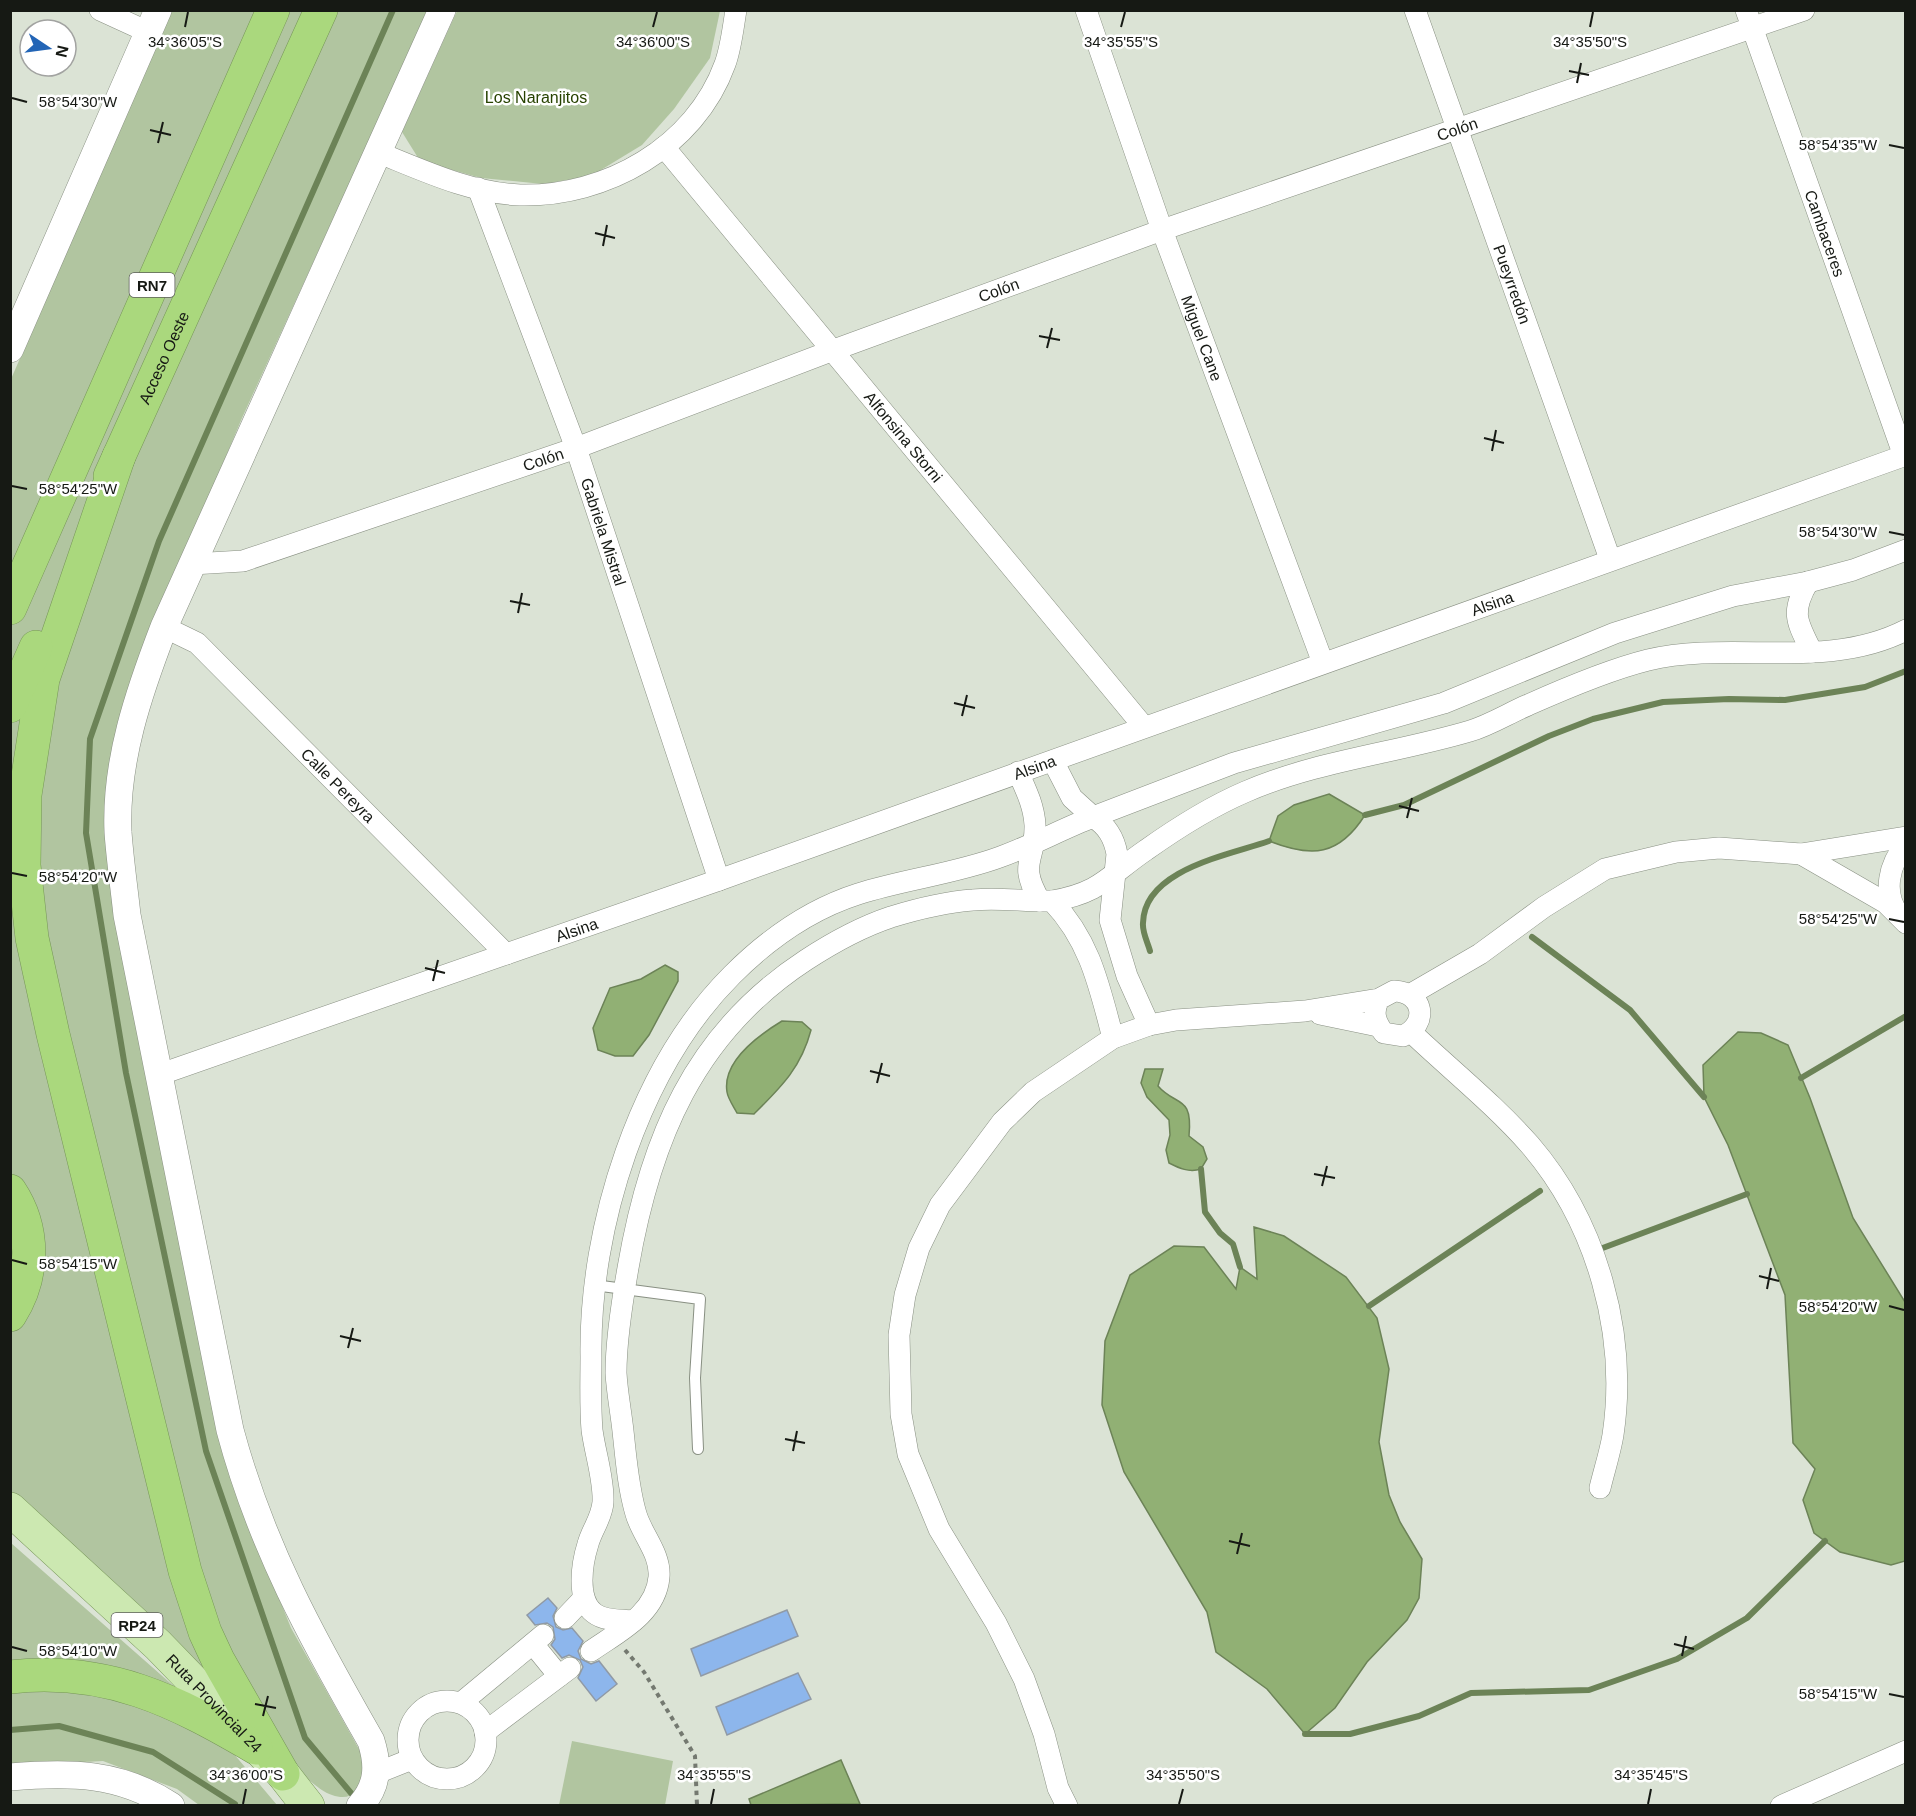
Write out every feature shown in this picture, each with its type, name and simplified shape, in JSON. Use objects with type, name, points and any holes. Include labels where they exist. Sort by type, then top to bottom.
[{"type":"highway","name":"RN7","points":[[10,608],[273,10]]},
{"type":"highway","name":"Acceso Oeste","points":[[10,706],[119,456],[321,10]]},
{"type":"highway","points":[[10,769],[119,456]]},
{"type":"highway","points":[[10,598],[31,560]]},
{"type":"highway","points":[[43,679],[25,795],[24,865],[32,938],[53,1034],[195,1605],[219,1660],[283,1774]]},
{"type":"highway","points":[[10,1191],[27,1226],[30,1260],[21,1298],[10,1315]]},
{"type":"highway","points":[[10,1677],[66,1675],[143,1690],[206,1719],[256,1748]]},
{"type":"main road","name":"Ruta Provincial 24","points":[[10,1509],[158,1645],[283,1774],[308,1806]]},
{"type":"street","points":[[10,349],[153,21],[100,10]]},
{"type":"street","points":[[360,1806],[373,1786],[377,1773],[377,1758],[371,1741],[308,1632],[268,1545],[245,1485],[230,1430],[161,1074],[127,915],[118,831],[122,767],[140,690],[164,627],[442,10]]},
{"type":"street","points":[[377,152],[478,188],[519,195],[584,189],[621,176],[664,147],[703,107],[726,64],[736,10]]},
{"type":"street","name":"Miguel Cane","points":[[1086,10],[1162,230],[1323,663]]},
{"type":"street","name":"Pueyrredón","points":[[1415,10],[1610,559]]},
{"type":"street","name":"Colón","points":[[192,564],[243,561],[576,448],[831,351],[1162,230],[1457,131],[1749,20],[1804,10]]},
{"type":"street","name":"Cambaceres","points":[[1749,20],[1905,456]]},
{"type":"street","name":"Alfonsina Storni","points":[[664,147],[1144,727]]},
{"type":"street","name":"Gabriela Mistral","points":[[478,188],[576,448],[719,880]]},
{"type":"street","name":"Alsina","points":[[161,1074],[719,880],[1610,559],[1905,456]]},
{"type":"street","points":[[633,1621],[613,1620],[594,1613],[584,1598],[583,1570],[588,1542],[599,1521],[603,1501],[592,1428],[594,1285],[614,1194],[647,1100],[703,1006],[759,949],[821,909],[858,894],[1000,857],[1093,817],[1234,763],[1444,703],[1615,633],[1686,610],[1733,596],[1808,582],[1853,570],[1905,550]]},
{"type":"street","points":[[1808,582],[1796,602],[1798,623],[1812,652]]},
{"type":"street","name":"Calle Pereyra","points":[[164,627],[197,643],[506,954]]},
{"type":"street","points":[[591,1651],[651,1605],[659,1577],[658,1561],[636,1515],[629,1480],[616,1372],[624,1288],[636,1224],[652,1167],[672,1114],[703,1057],[735,1017],[777,979],[850,934],[890,918],[974,900],[1046,901],[1075,897],[1096,889],[1144,851],[1194,818],[1274,780],[1473,730],[1559,691],[1649,660],[1712,653],[1843,650],[1905,630]]},
{"type":"street","points":[[1053,761],[1072,798],[1109,830],[1115,843],[1115,876],[1110,899],[1114,936],[1127,976],[1149,1025]]},
{"type":"street","points":[[1018,772],[1034,814],[1034,841],[1028,856],[1027,872],[1046,901],[1078,933],[1095,973],[1113,1038]]},
{"type":"street","points":[[1411,994],[1480,954],[1544,907],[1605,869],[1657,856],[1719,848],[1761,849],[1801,854],[1905,837]]},
{"type":"street","points":[[1905,844],[1894,860],[1889,877],[1890,895],[1896,912],[1905,923]]},
{"type":"street","points":[[1801,854],[1886,903],[1905,923]]},
{"type":"street","points":[[1067,1806],[1058,1788],[1044,1734],[1024,1679],[996,1623],[939,1529],[909,1454],[901,1414],[899,1335],[905,1294],[919,1248],[940,1205],[974,1156],[1002,1122],[1033,1092],[1113,1038],[1149,1025],[1176,1020],[1305,1011],[1379,999],[1394,990],[1411,994],[1417,1000],[1421,1018],[1411,1032],[1393,1036],[1378,1026],[1305,1011]]},
{"type":"street","points":[[1378,1026],[1375,1012],[1379,999]]},
{"type":"street","points":[[1411,1032],[1530,1145],[1554,1177],[1590,1246],[1606,1294],[1615,1354],[1613,1435],[1600,1488]]},
{"type":"street","points":[[601,1486],[629,1480]]},
{"type":"street","points":[[565,1618],[584,1598]]},
{"type":"street","points":[[460,1703],[538,1640],[564,1672],[485,1732]]},
{"type":"street","points":[[447,1701],[460,1703],[472,1710],[485,1732],[486,1744],[476,1767],[455,1779],[430,1776],[420,1769],[412,1759],[408,1746],[408,1733],[418,1715],[434,1703],[447,1701]]},
{"type":"street","points":[[1780,1806],[1905,1752]]},
{"type":"street","points":[[377,1773],[412,1759]]},
{"type":"street","points":[[10,1777],[53,1773],[93,1774],[135,1786],[171,1806]]},
{"type":"lane","points":[[594,1285],[700,1299],[695,1378],[698,1449]]},
{"type":"path","points":[[612,1636],[644,1672],[695,1756],[697,1806]]},
{"type":"green space","points":[[172,11],[428,11],[242,418],[138,666],[110,765],[231,1479],[291,1628],[360,1751],[363,1767],[360,1784],[356,1791],[342,1797],[320,1789],[305,1777],[192,1657],[11,1495],[11,379]]},
{"type":"green space","name":"Los Naranjitos","points":[[457,11],[720,11],[710,58],[674,109],[642,145],[591,176],[543,184],[481,178],[420,161],[402,132]]},
{"type":"green space","points":[[11,1543],[185,1696],[277,1805],[199,1805],[177,1789],[103,1761],[11,1766]]},
{"type":"green space","points":[[572,1741],[673,1761],[665,1805],[559,1805]]},
{"type":"shaded area","points":[[1329,794],[1365,815],[1345,839],[1335,846],[1311,851],[1298,850],[1269,841],[1278,816],[1294,805]]},
{"type":"shaded area","points":[[665,965],[678,972],[678,981],[649,1035],[633,1056],[615,1056],[598,1050],[593,1028],[610,988],[641,979]]},
{"type":"shaded area","points":[[782,1021],[802,1022],[811,1030],[802,1055],[781,1086],[754,1114],[737,1113],[727,1092],[730,1070],[753,1041]]},
{"type":"shaded area","points":[[1738,1032],[1761,1033],[1788,1045],[1810,1098],[1853,1218],[1905,1302],[1905,1561],[1891,1565],[1840,1552],[1814,1533],[1803,1500],[1815,1469],[1793,1443],[1785,1295],[1728,1145],[1704,1097],[1703,1065]]},
{"type":"shaded area","points":[[1145,1069],[1163,1069],[1158,1086],[1186,1107],[1190,1123],[1189,1136],[1203,1147],[1207,1159],[1201,1169],[1188,1170],[1169,1163],[1166,1150],[1170,1135],[1169,1120],[1147,1097],[1141,1083]]},
{"type":"shaded area","points":[[1254,1227],[1284,1236],[1346,1277],[1377,1318],[1389,1369],[1379,1442],[1389,1495],[1400,1522],[1422,1559],[1419,1598],[1407,1620],[1367,1662],[1335,1708],[1305,1734],[1267,1689],[1216,1652],[1207,1612],[1124,1472],[1102,1405],[1105,1341],[1130,1275],[1174,1246],[1204,1247],[1236,1289],[1240,1267],[1257,1279]]},
{"type":"shaded area","points":[[841,1760],[860,1804],[751,1805],[749,1799]]},
{"type":"building","points":[[548,1598],[557,1608],[553,1616],[556,1627],[563,1630],[572,1628],[583,1641],[578,1651],[581,1659],[591,1664],[599,1661],[617,1684],[596,1701],[578,1678],[583,1667],[580,1660],[569,1655],[562,1658],[551,1645],[555,1639],[553,1627],[547,1623],[535,1625],[527,1615]]},
{"type":"building","points":[[787,1610],[798,1636],[701,1676],[691,1649]]},
{"type":"building","points":[[798,1673],[811,1699],[727,1735],[716,1707]]},
{"type":"waterway","points":[[351,1793],[305,1738],[206,1451],[126,1073],[86,833],[90,739],[159,541],[393,10]]},
{"type":"waterway","points":[[1365,815],[1404,805],[1549,736],[1593,719],[1663,702],[1729,699],[1785,700],[1865,687],[1906,671]]},
{"type":"waterway","points":[[1150,951],[1143,923],[1147,905],[1158,889],[1173,877],[1192,867],[1269,841]]},
{"type":"waterway","points":[[1532,937],[1630,1010],[1704,1097]]},
{"type":"waterway","points":[[1801,1078],[1906,1016]]},
{"type":"waterway","points":[[1201,1169],[1205,1212],[1220,1233],[1233,1244],[1240,1267]]},
{"type":"waterway","points":[[1369,1306],[1540,1191]]},
{"type":"waterway","points":[[1600,1249],[1747,1194]]},
{"type":"waterway","points":[[1305,1734],[1350,1734],[1419,1716],[1471,1693],[1589,1690],[1677,1659],[1747,1618],[1825,1541]]},
{"type":"waterway","points":[[10,1730],[59,1726],[153,1752],[235,1804]]}]
